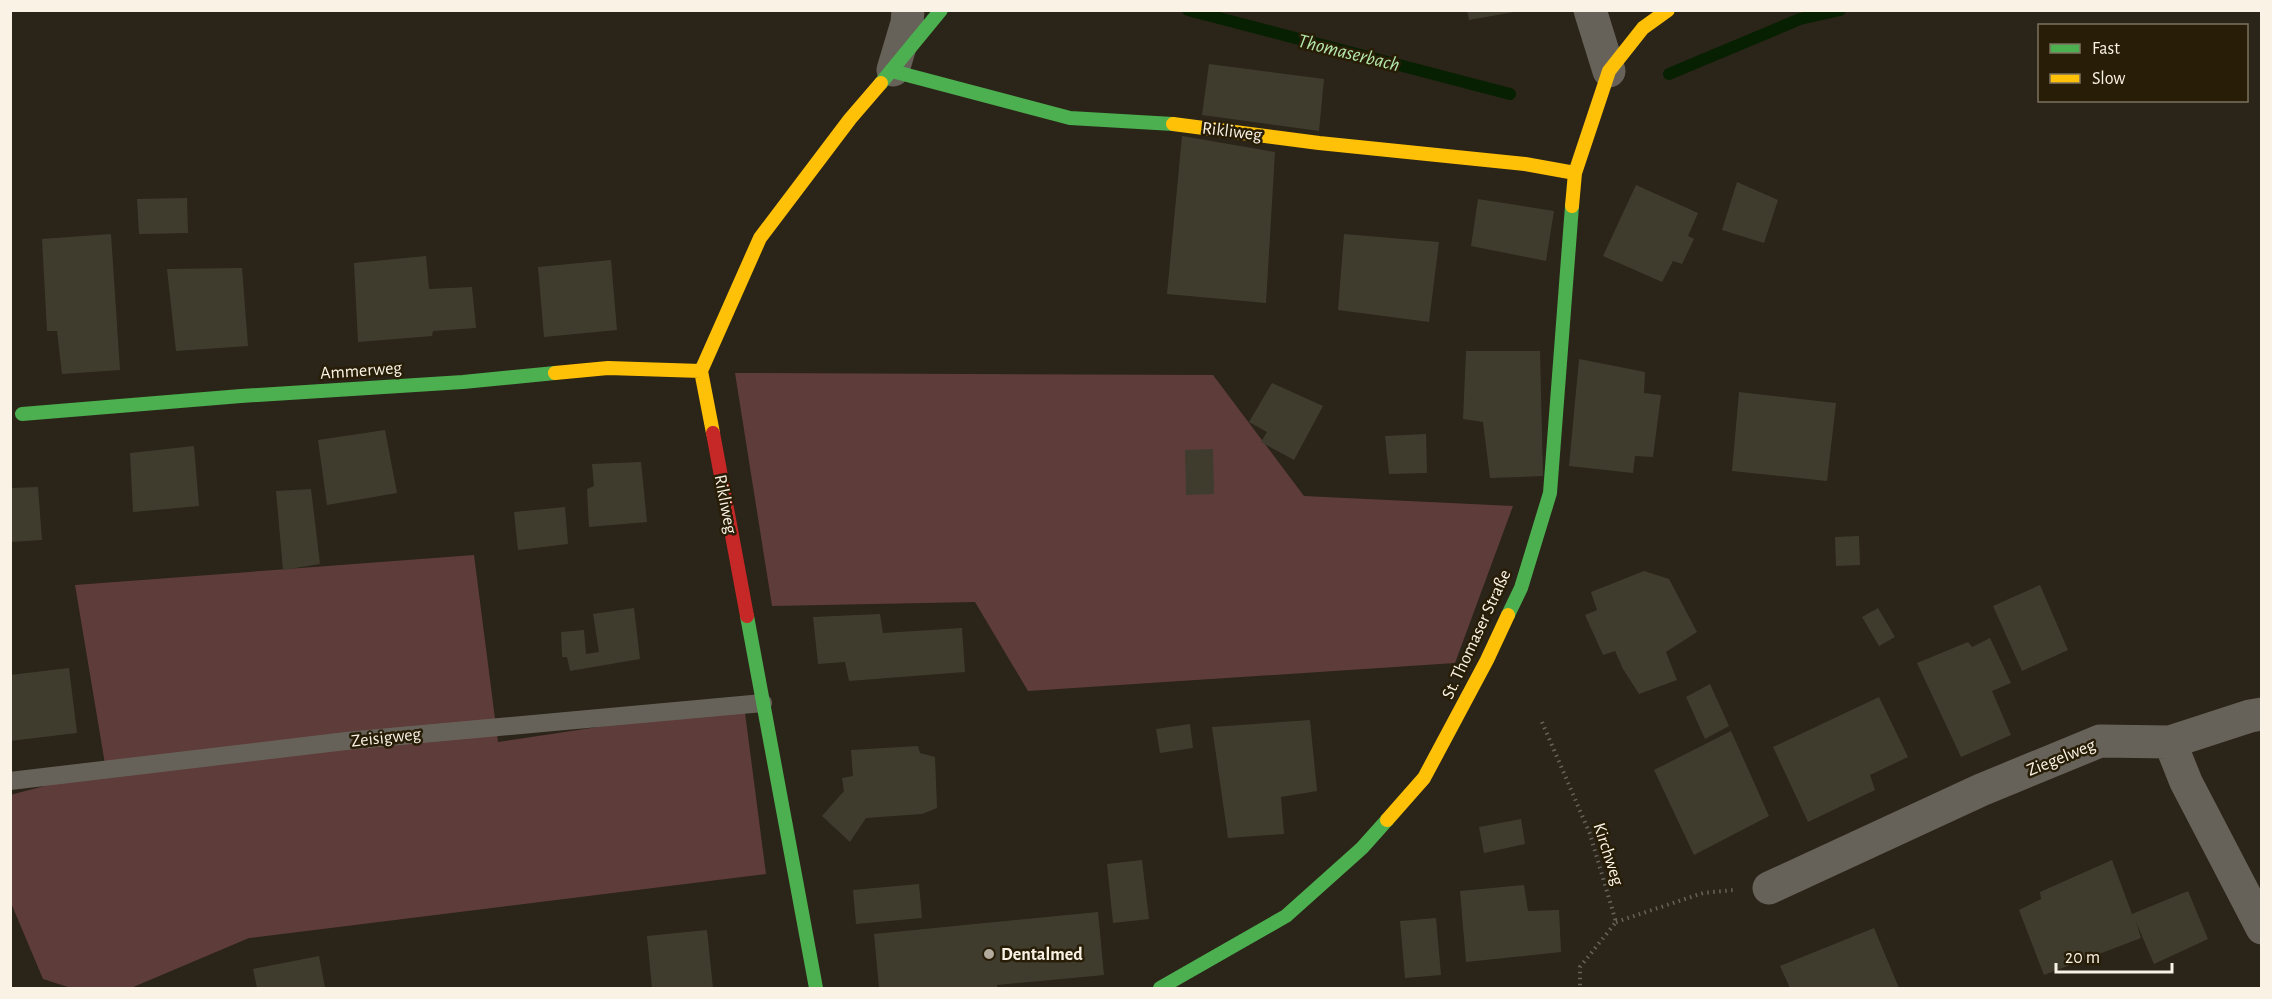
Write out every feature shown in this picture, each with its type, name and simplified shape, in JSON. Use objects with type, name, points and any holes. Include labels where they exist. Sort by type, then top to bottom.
[{"type":"street","points":[[892,71],[907,23],[908,10]]},
{"type":"street","points":[[701,371],[760,238],[850,119],[941,10]]},
{"type":"street","points":[[1590,10],[1609,71]]},
{"type":"street","name":"St. Thomaser Straße","points":[[1160,988],[1287,916],[1362,848],[1424,778],[1487,660],[1521,588],[1550,493],[1575,173],[1609,71],[1643,28],[1668,10]]},
{"type":"street","name":"Rikliweg","points":[[892,71],[1070,118],[1157,122],[1525,164],[1575,173]]},
{"type":"street","name":"Ammerweg","points":[[22,414],[241,396],[463,382],[608,368],[701,371]]},
{"type":"street","name":"Rikliweg","points":[[701,371],[816,988]]},
{"type":"street","name":"Ziegelweg","points":[[1769,888],[1981,790],[2100,741],[2170,742],[2262,714]]},
{"type":"street","points":[[2170,742],[2186,782],[2262,928]]},
{"type":"lane","name":"Zeisigweg","points":[[10,781],[346,741],[763,703]]},
{"type":"path","name":"Kirchweg","points":[[1542,722],[1590,834],[1616,922]]},
{"type":"path","points":[[1580,988],[1580,967],[1616,922],[1703,893],[1769,888]]},
{"type":"shaded area","points":[[735,373],[1213,375],[1304,496],[1513,506],[1455,663],[1028,691],[975,602],[772,606]]},
{"type":"shaded area","points":[[474,555],[498,742],[744,705],[766,874],[249,938],[131,988],[71,988],[43,979],[11,903],[10,795],[106,770],[75,585]]},
{"type":"building","points":[[1467,10],[1514,10],[1514,12],[1469,20]]},
{"type":"building","points":[[1209,64],[1324,79],[1319,131],[1202,115]]},
{"type":"building","points":[[1182,136],[1275,152],[1266,303],[1167,294]]},
{"type":"building","points":[[1737,182],[1778,200],[1764,243],[1722,230]]},
{"type":"building","points":[[1636,185],[1698,213],[1688,236],[1694,239],[1682,264],[1673,261],[1662,282],[1603,256]]},
{"type":"building","points":[[187,198],[188,233],[139,234],[137,199]]},
{"type":"building","points":[[1478,199],[1554,211],[1546,261],[1471,246]]},
{"type":"building","points":[[111,234],[120,370],[62,374],[57,331],[47,331],[42,239]]},
{"type":"building","points":[[1344,234],[1439,242],[1429,322],[1338,310]]},
{"type":"building","points":[[426,256],[429,289],[472,287],[476,328],[433,331],[432,336],[358,342],[354,263]]},
{"type":"building","points":[[611,260],[617,330],[544,337],[538,267]]},
{"type":"building","points":[[242,268],[248,346],[176,351],[167,269]]},
{"type":"building","points":[[1466,351],[1540,351],[1543,476],[1490,478],[1483,422],[1463,419]]},
{"type":"building","points":[[1579,359],[1645,372],[1644,393],[1661,395],[1653,457],[1635,456],[1633,473],[1569,466]]},
{"type":"building","points":[[1272,383],[1323,406],[1294,460],[1261,442],[1267,432],[1249,422]]},
{"type":"building","points":[[1739,392],[1836,403],[1827,481],[1732,471]]},
{"type":"building","points":[[385,430],[397,493],[327,505],[318,440]]},
{"type":"building","points":[[1426,434],[1427,473],[1389,474],[1385,436]]},
{"type":"building","points":[[194,446],[199,506],[133,512],[130,453]]},
{"type":"building","points":[[1213,449],[1214,494],[1186,495],[1185,450]]},
{"type":"building","points":[[641,462],[647,522],[589,527],[587,489],[594,486],[592,464]]},
{"type":"building","points":[[38,487],[42,540],[10,542],[10,488]]},
{"type":"building","points":[[311,489],[320,564],[283,570],[276,491]]},
{"type":"building","points":[[565,507],[568,544],[518,550],[514,512]]},
{"type":"building","points":[[1859,536],[1860,565],[1836,566],[1835,537]]},
{"type":"building","points":[[1644,571],[1669,579],[1697,632],[1666,652],[1677,680],[1639,694],[1615,651],[1603,655],[1585,615],[1597,610],[1591,592]]},
{"type":"building","points":[[2040,585],[2068,650],[2022,671],[1993,606]]},
{"type":"building","points":[[634,608],[640,659],[570,671],[567,657],[562,657],[561,632],[584,630],[586,654],[599,652],[593,614]]},
{"type":"building","points":[[1878,608],[1895,637],[1879,646],[1862,617]]},
{"type":"building","points":[[880,614],[883,633],[962,628],[965,672],[849,681],[845,662],[818,664],[813,617]]},
{"type":"building","points":[[1990,638],[2011,683],[1992,691],[2011,735],[1961,757],[1917,663],[1968,642],[1972,647]]},
{"type":"building","points":[[69,668],[77,733],[10,741],[10,675]]},
{"type":"building","points":[[1710,684],[1729,726],[1705,739],[1686,697]]},
{"type":"building","points":[[1879,697],[1908,757],[1870,775],[1875,790],[1808,822],[1773,747]]},
{"type":"building","points":[[1310,720],[1317,791],[1281,797],[1284,834],[1228,838],[1212,727]]},
{"type":"building","points":[[1190,724],[1193,748],[1160,753],[1156,729]]},
{"type":"building","points":[[1731,731],[1769,816],[1694,855],[1654,770]]},
{"type":"building","points":[[918,746],[920,753],[935,757],[937,808],[922,814],[866,818],[850,842],[822,816],[844,791],[842,778],[853,776],[851,750]]},
{"type":"building","points":[[1521,819],[1525,844],[1484,853],[1479,827]]},
{"type":"building","points":[[1142,860],[1149,919],[1113,923],[1107,864]]},
{"type":"building","points":[[2112,860],[2132,914],[2188,891],[2208,939],[2154,964],[2136,922],[2141,938],[2044,975],[2019,910],[2041,899],[2040,892]]},
{"type":"building","points":[[919,884],[922,918],[856,924],[853,890]]},
{"type":"building","points":[[1524,885],[1528,911],[1559,910],[1561,952],[1466,962],[1460,891]]},
{"type":"building","name":"Dentalmed","points":[[1098,912],[1104,975],[997,985],[997,988],[879,988],[874,934]]},
{"type":"building","points":[[1436,918],[1441,975],[1405,978],[1400,921]]},
{"type":"building","points":[[1874,928],[1899,988],[1790,988],[1780,966]]},
{"type":"building","points":[[707,930],[713,988],[652,988],[647,936]]},
{"type":"building","points":[[319,956],[325,988],[257,988],[253,969]]},
{"type":"waterway","name":"Thomaserbach","points":[[1188,10],[1510,94]]},
{"type":"waterway","name":"Thomaserbach","points":[[1669,74],[1800,19],[1840,10]]},
{"type":"traffic: fast","points":[[881,83],[941,10]]},
{"type":"traffic: fast","points":[[892,71],[1070,118],[1173,124]]},
{"type":"traffic: fast","points":[[1508,615],[1521,588],[1550,493],[1572,206]]},
{"type":"traffic: fast","points":[[22,414],[241,396],[463,382],[555,373]]},
{"type":"traffic: fast","points":[[747,616],[816,988]]},
{"type":"traffic: fast","points":[[1160,988],[1286,916],[1362,848],[1387,820]]},
{"type":"traffic: slow","points":[[1572,206],[1575,173],[1609,71],[1643,28],[1668,10]]},
{"type":"traffic: slow","points":[[713,433],[701,371],[760,238],[850,119],[881,83]]},
{"type":"traffic: slow","points":[[1173,124],[1319,143],[1525,164],[1575,173]]},
{"type":"traffic: slow","points":[[555,373],[608,368],[701,371]]},
{"type":"traffic: slow","points":[[1387,820],[1424,778],[1487,660],[1508,615]]},
{"type":"traffic: jam","points":[[713,433],[747,616]]},
{"type":"place","name":"Dentalmed","points":[[989,954]]}]
